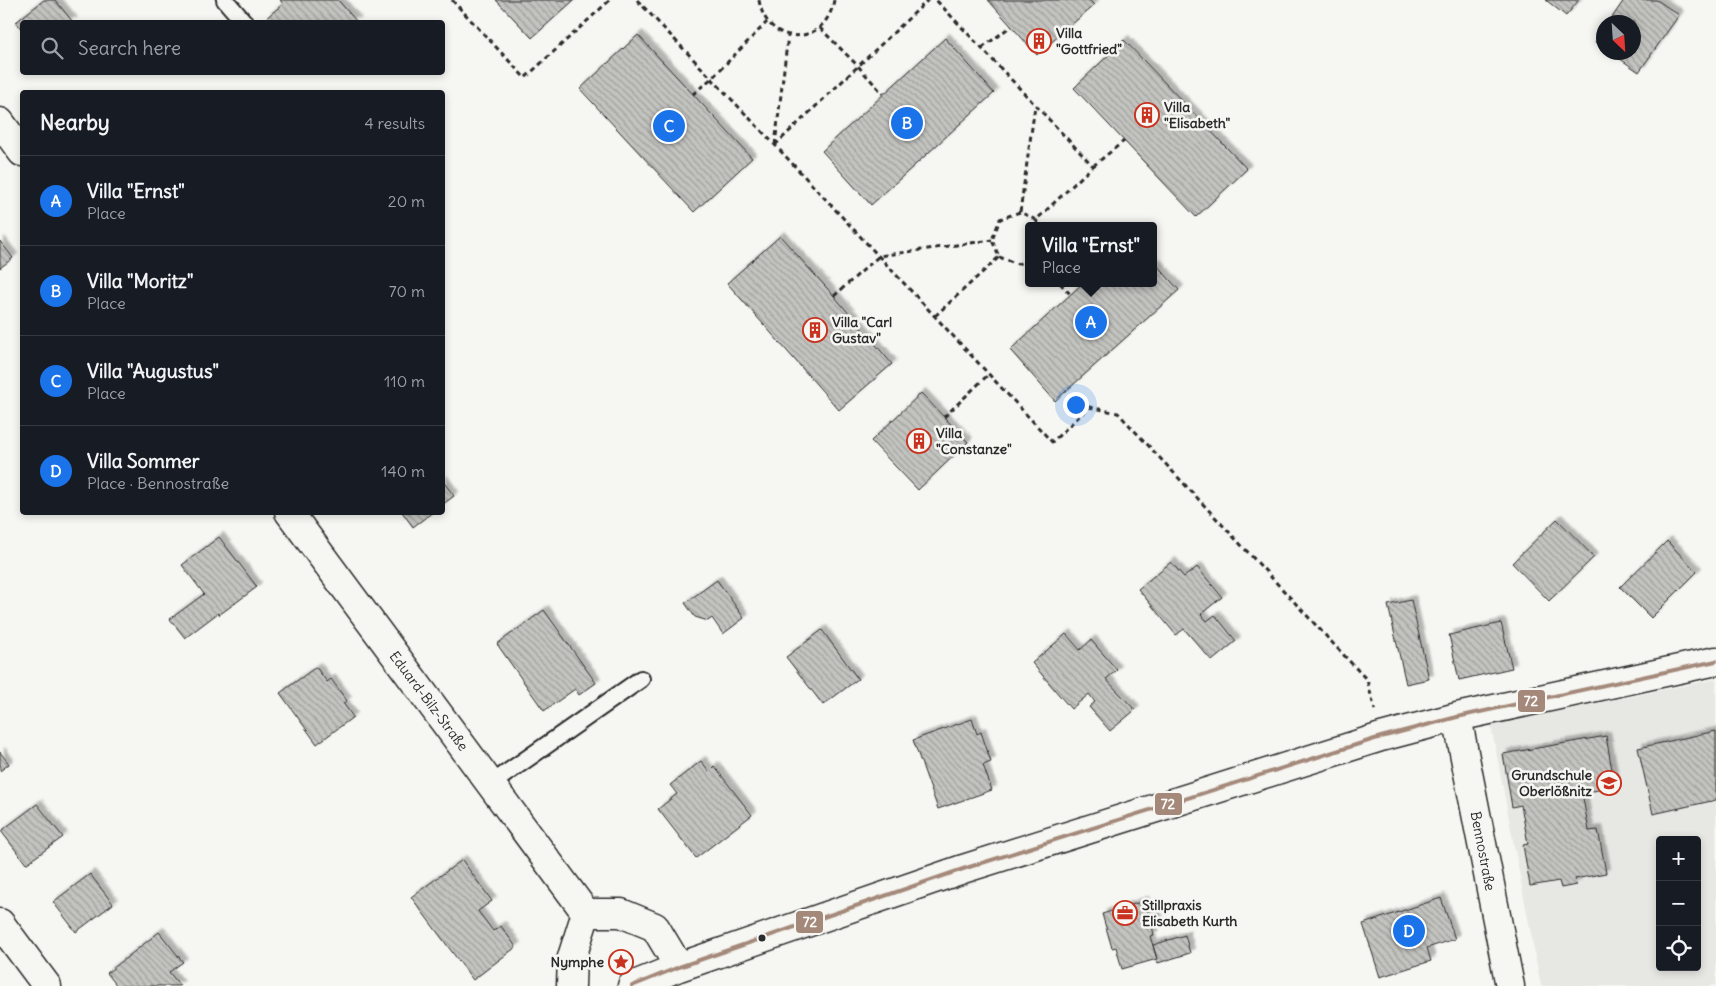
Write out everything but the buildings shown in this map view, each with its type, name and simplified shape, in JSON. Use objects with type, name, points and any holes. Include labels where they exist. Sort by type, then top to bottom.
[{"type":"street","points":[[0,122],[20,149]]},
{"type":"street","name":"Eduard-Bilz-Straße","points":[[291,515],[586,913]]},
{"type":"street","points":[[632,986],[675,976],[963,869],[1381,737],[1457,716],[1716,661]]},
{"type":"street","name":"Bennostraße","points":[[1457,716],[1510,986]]},
{"type":"street","points":[[571,986],[572,957],[586,913],[621,913],[655,927],[675,976]]},
{"type":"street","points":[[0,923],[47,986]]},
{"type":"lane","points":[[225,0],[242,20]]},
{"type":"lane","points":[[491,784],[641,679]]},
{"type":"path","points":[[452,0],[524,78],[610,0]]},
{"type":"path","points":[[637,0],[1052,442],[1089,407],[1118,413],[1367,680],[1381,737]]},
{"type":"path","points":[[759,0],[760,11],[767,22],[773,28],[788,35],[806,34],[820,28],[826,22],[832,10],[834,0]]},
{"type":"path","points":[[775,145],[928,0]]},
{"type":"path","points":[[936,0],[1093,166]]},
{"type":"path","points":[[693,94],[712,78],[767,22]]},
{"type":"path","points":[[982,48],[1011,26]]},
{"type":"path","points":[[820,28],[883,94]]},
{"type":"path","points":[[775,145],[788,35]]},
{"type":"path","points":[[1020,212],[1035,105]]},
{"type":"path","points":[[1025,260],[1018,264],[999,257],[992,240],[1000,219],[1020,212],[1036,220],[1093,166],[1124,141]]},
{"type":"path","points":[[834,296],[879,256],[992,240]]},
{"type":"path","points":[[935,316],[999,257]]},
{"type":"path","points":[[1064,287],[1070,294]]},
{"type":"path","points":[[944,418],[989,374]]},
{"type":"shaded area","name":"Grundschule Oberlößnitz","points":[[1716,679],[1716,985],[1541,986],[1491,725]]},
{"type":"transit line","name":"72","points":[[632,986],[679,967],[963,869],[1381,737],[1457,717],[1716,661]]},
{"type":"place","name":"Villa \"Gottfried\"","points":[[1039,41]]},
{"type":"place","name":"Villa \"Elisabeth\"","points":[[1147,115]]},
{"type":"place","name":"Villa \"Moritz\"","points":[[907,123]]},
{"type":"place","name":"Villa \"Augustus\"","points":[[669,126]]},
{"type":"place","name":"Villa \"Ernst\"","points":[[1091,322]]},
{"type":"place","name":"Villa \"Carl Gustav\"","points":[[815,330]]},
{"type":"place","name":"Villa \"Constanze\"","points":[[919,441]]},
{"type":"place","name":"Grundschule Oberlößnitz","points":[[1609,783]]},
{"type":"place","name":"Stillpraxis Elisabeth Kurth","points":[[1125,913]]},
{"type":"place","name":"Villa Sommer","points":[[1409,931]]},
{"type":"place","name":"Nymphe","points":[[621,962]]}]
